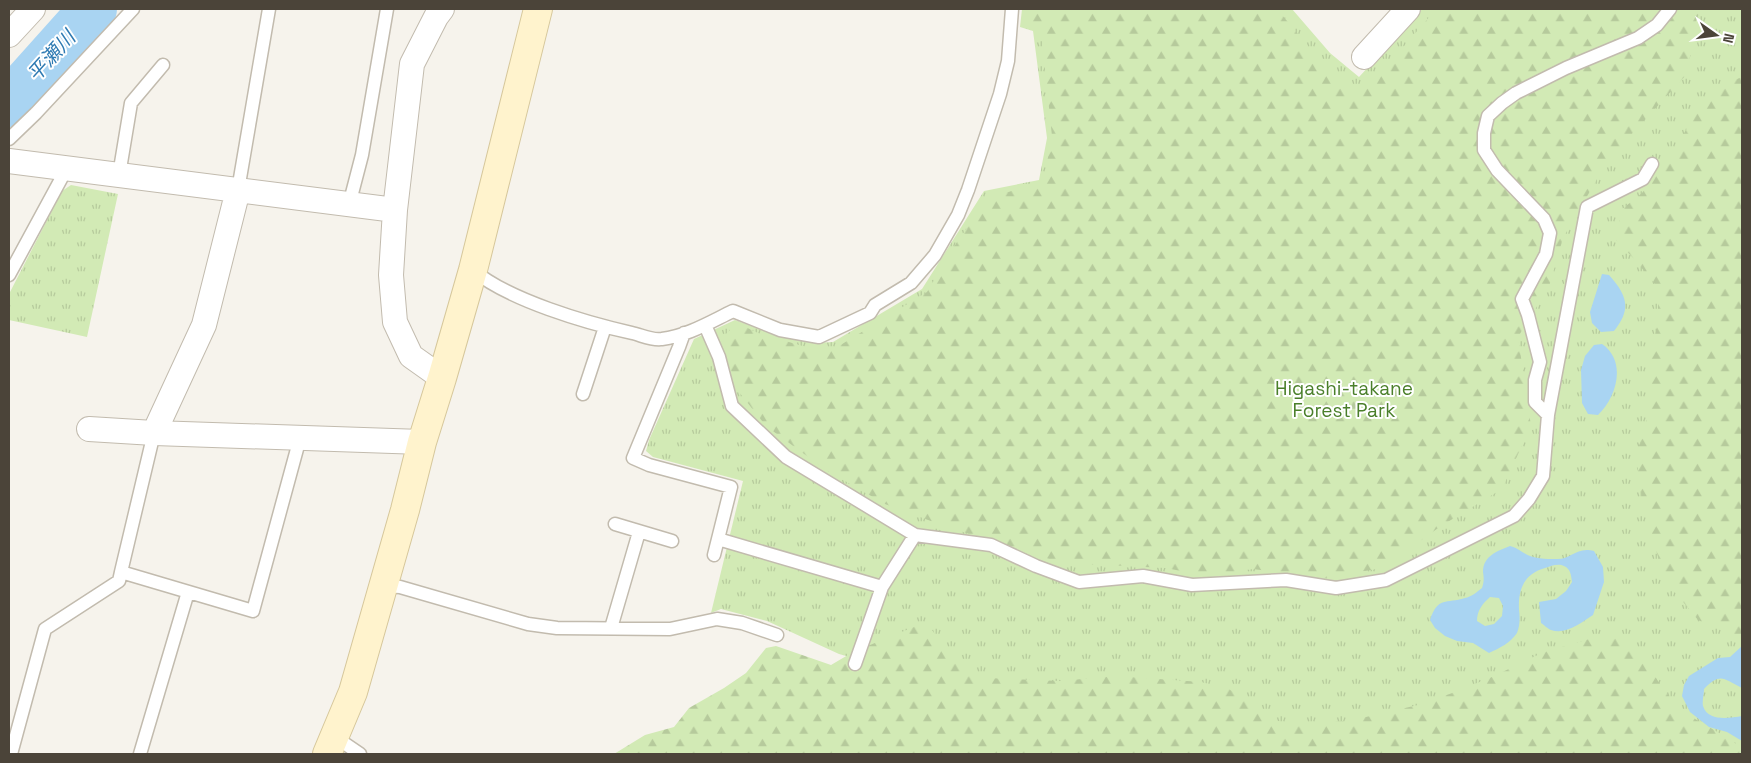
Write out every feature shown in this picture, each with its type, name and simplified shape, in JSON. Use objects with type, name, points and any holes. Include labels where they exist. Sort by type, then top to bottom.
[{"type":"street","points":[[9,35],[33,9]]},
{"type":"street","points":[[442,9],[436,16],[412,64],[395,210],[390,275],[395,322],[412,356],[442,378]]},
{"type":"street","points":[[331,746],[353,692],[405,510],[422,442],[473,270],[538,9]]},
{"type":"street","points":[[1364,57],[1408,9]]},
{"type":"street","points":[[9,161],[395,210]]},
{"type":"street","points":[[154,433],[204,325],[238,190]]},
{"type":"street","points":[[89,429],[422,442]]},
{"type":"lane","points":[[9,139],[133,9]]},
{"type":"lane","points":[[238,190],[269,9]]},
{"type":"lane","points":[[349,204],[362,155],[387,9]]},
{"type":"lane","points":[[473,270],[485,280],[533,302],[606,327],[660,340],[684,334],[733,311],[780,330],[818,337],[870,313],[875,305],[912,282],[936,255],[958,215],[1000,94],[1008,61],[1012,9]]},
{"type":"lane","points":[[1548,415],[1535,402],[1535,380],[1540,362],[1522,299],[1546,254],[1550,233],[1544,219],[1497,170],[1484,150],[1484,133],[1488,116],[1502,103],[1516,94],[1566,68],[1638,38],[1656,25],[1670,9]]},
{"type":"lane","points":[[119,175],[131,103],[163,65]]},
{"type":"lane","points":[[705,325],[719,357],[732,406],[786,457],[916,535],[991,545],[1036,566],[1080,582],[1143,576],[1192,585],[1286,580],[1336,588],[1386,580],[1514,516],[1529,500],[1543,476],[1548,415],[1587,207],[1643,179],[1652,164]]},
{"type":"lane","points":[[9,275],[67,168]]},
{"type":"lane","points":[[583,394],[606,327]]},
{"type":"lane","points":[[684,334],[633,458],[649,465],[731,487],[714,556]]},
{"type":"lane","points":[[11,754],[45,629],[118,581],[154,433]]},
{"type":"lane","points":[[121,572],[253,611],[300,438]]},
{"type":"lane","points":[[615,524],[672,541]]},
{"type":"lane","points":[[611,628],[639,532]]},
{"type":"lane","points":[[855,664],[882,587],[916,535]]},
{"type":"lane","points":[[718,539],[882,587]]},
{"type":"lane","points":[[384,586],[400,587],[528,624],[556,628],[670,629],[717,619],[742,623],[776,635]]},
{"type":"lane","points":[[140,754],[188,592]]},
{"type":"lane","points":[[331,746],[360,754]]},
{"type":"green space","name":"Higashi-takane Forest Park","points":[[1022,9],[1292,9],[1330,53],[1359,77],[1422,9],[1742,9],[1742,754],[1316,748],[1106,701],[857,659],[839,654],[767,621],[721,609],[711,613],[743,481],[653,457],[646,451],[649,440],[694,339],[735,320],[774,334],[813,343],[833,342],[922,289],[984,191],[1039,180],[1047,138],[1033,31],[1020,27]]},
{"type":"green space","points":[[1031,9],[1277,9],[1313,52],[1355,91],[1394,58],[1436,9],[1701,9],[1696,21],[1687,74],[1608,160],[1563,238],[1549,287],[1518,337],[1531,426],[1502,489],[1441,526],[1382,568],[1325,578],[1253,569],[1206,576],[1166,568],[1062,563],[947,527],[885,504],[826,470],[766,426],[739,392],[720,340],[737,323],[758,333],[813,349],[834,349],[927,292],[957,242],[989,197],[1043,183],[1052,136],[1041,32],[1029,20]]},
{"type":"green space","points":[[1742,77],[1742,637],[1698,620],[1665,580],[1644,510],[1636,456],[1651,404],[1647,368],[1658,323],[1658,288],[1616,240],[1621,210],[1642,193],[1668,160],[1695,115],[1732,81]]},
{"type":"green space","points":[[71,185],[118,194],[87,337],[9,320],[9,294],[62,191]]},
{"type":"green space","points":[[926,622],[957,664],[984,678],[1060,681],[1116,676],[1201,682],[1229,689],[1252,704],[1265,717],[1285,723],[1311,724],[1353,720],[1418,705],[1494,676],[1544,652],[1603,635],[1630,634],[1648,667],[1678,709],[1733,741],[1742,751],[1742,754],[614,754],[645,735],[674,727],[689,708],[746,673],[766,648],[776,646],[831,665],[853,652]]},
{"type":"water","points":[[1602,274],[1609,275],[1615,282],[1625,302],[1623,316],[1614,331],[1601,332],[1592,323],[1590,312]]},
{"type":"water","points":[[1602,344],[1610,351],[1615,360],[1617,369],[1614,389],[1610,399],[1598,415],[1588,414],[1582,403],[1581,370],[1585,356],[1594,345]]},
{"type":"water","points":[[1510,546],[1528,555],[1548,559],[1561,559],[1583,550],[1594,551],[1603,567],[1604,582],[1593,615],[1568,630],[1562,631],[1551,630],[1541,623],[1539,602],[1556,599],[1566,591],[1572,582],[1566,567],[1554,565],[1538,571],[1527,578],[1521,589],[1518,630],[1514,637],[1505,645],[1489,653],[1473,643],[1457,641],[1445,636],[1435,628],[1430,620],[1436,607],[1443,602],[1469,597],[1482,588],[1485,562],[1496,552]],"holes":[[[1490,597],[1499,598],[1503,606],[1502,616],[1494,624],[1485,626],[1477,621],[1480,608],[1485,602]]]},
{"type":"water","points":[[1742,646],[1742,688],[1726,680],[1714,680],[1704,689],[1703,706],[1714,717],[1742,716],[1742,741],[1727,732],[1709,727],[1690,712],[1682,696],[1684,685],[1689,676],[1718,658],[1730,657]]},
{"type":"waterway","name":"平瀬川","points":[[9,103],[93,9]]}]
